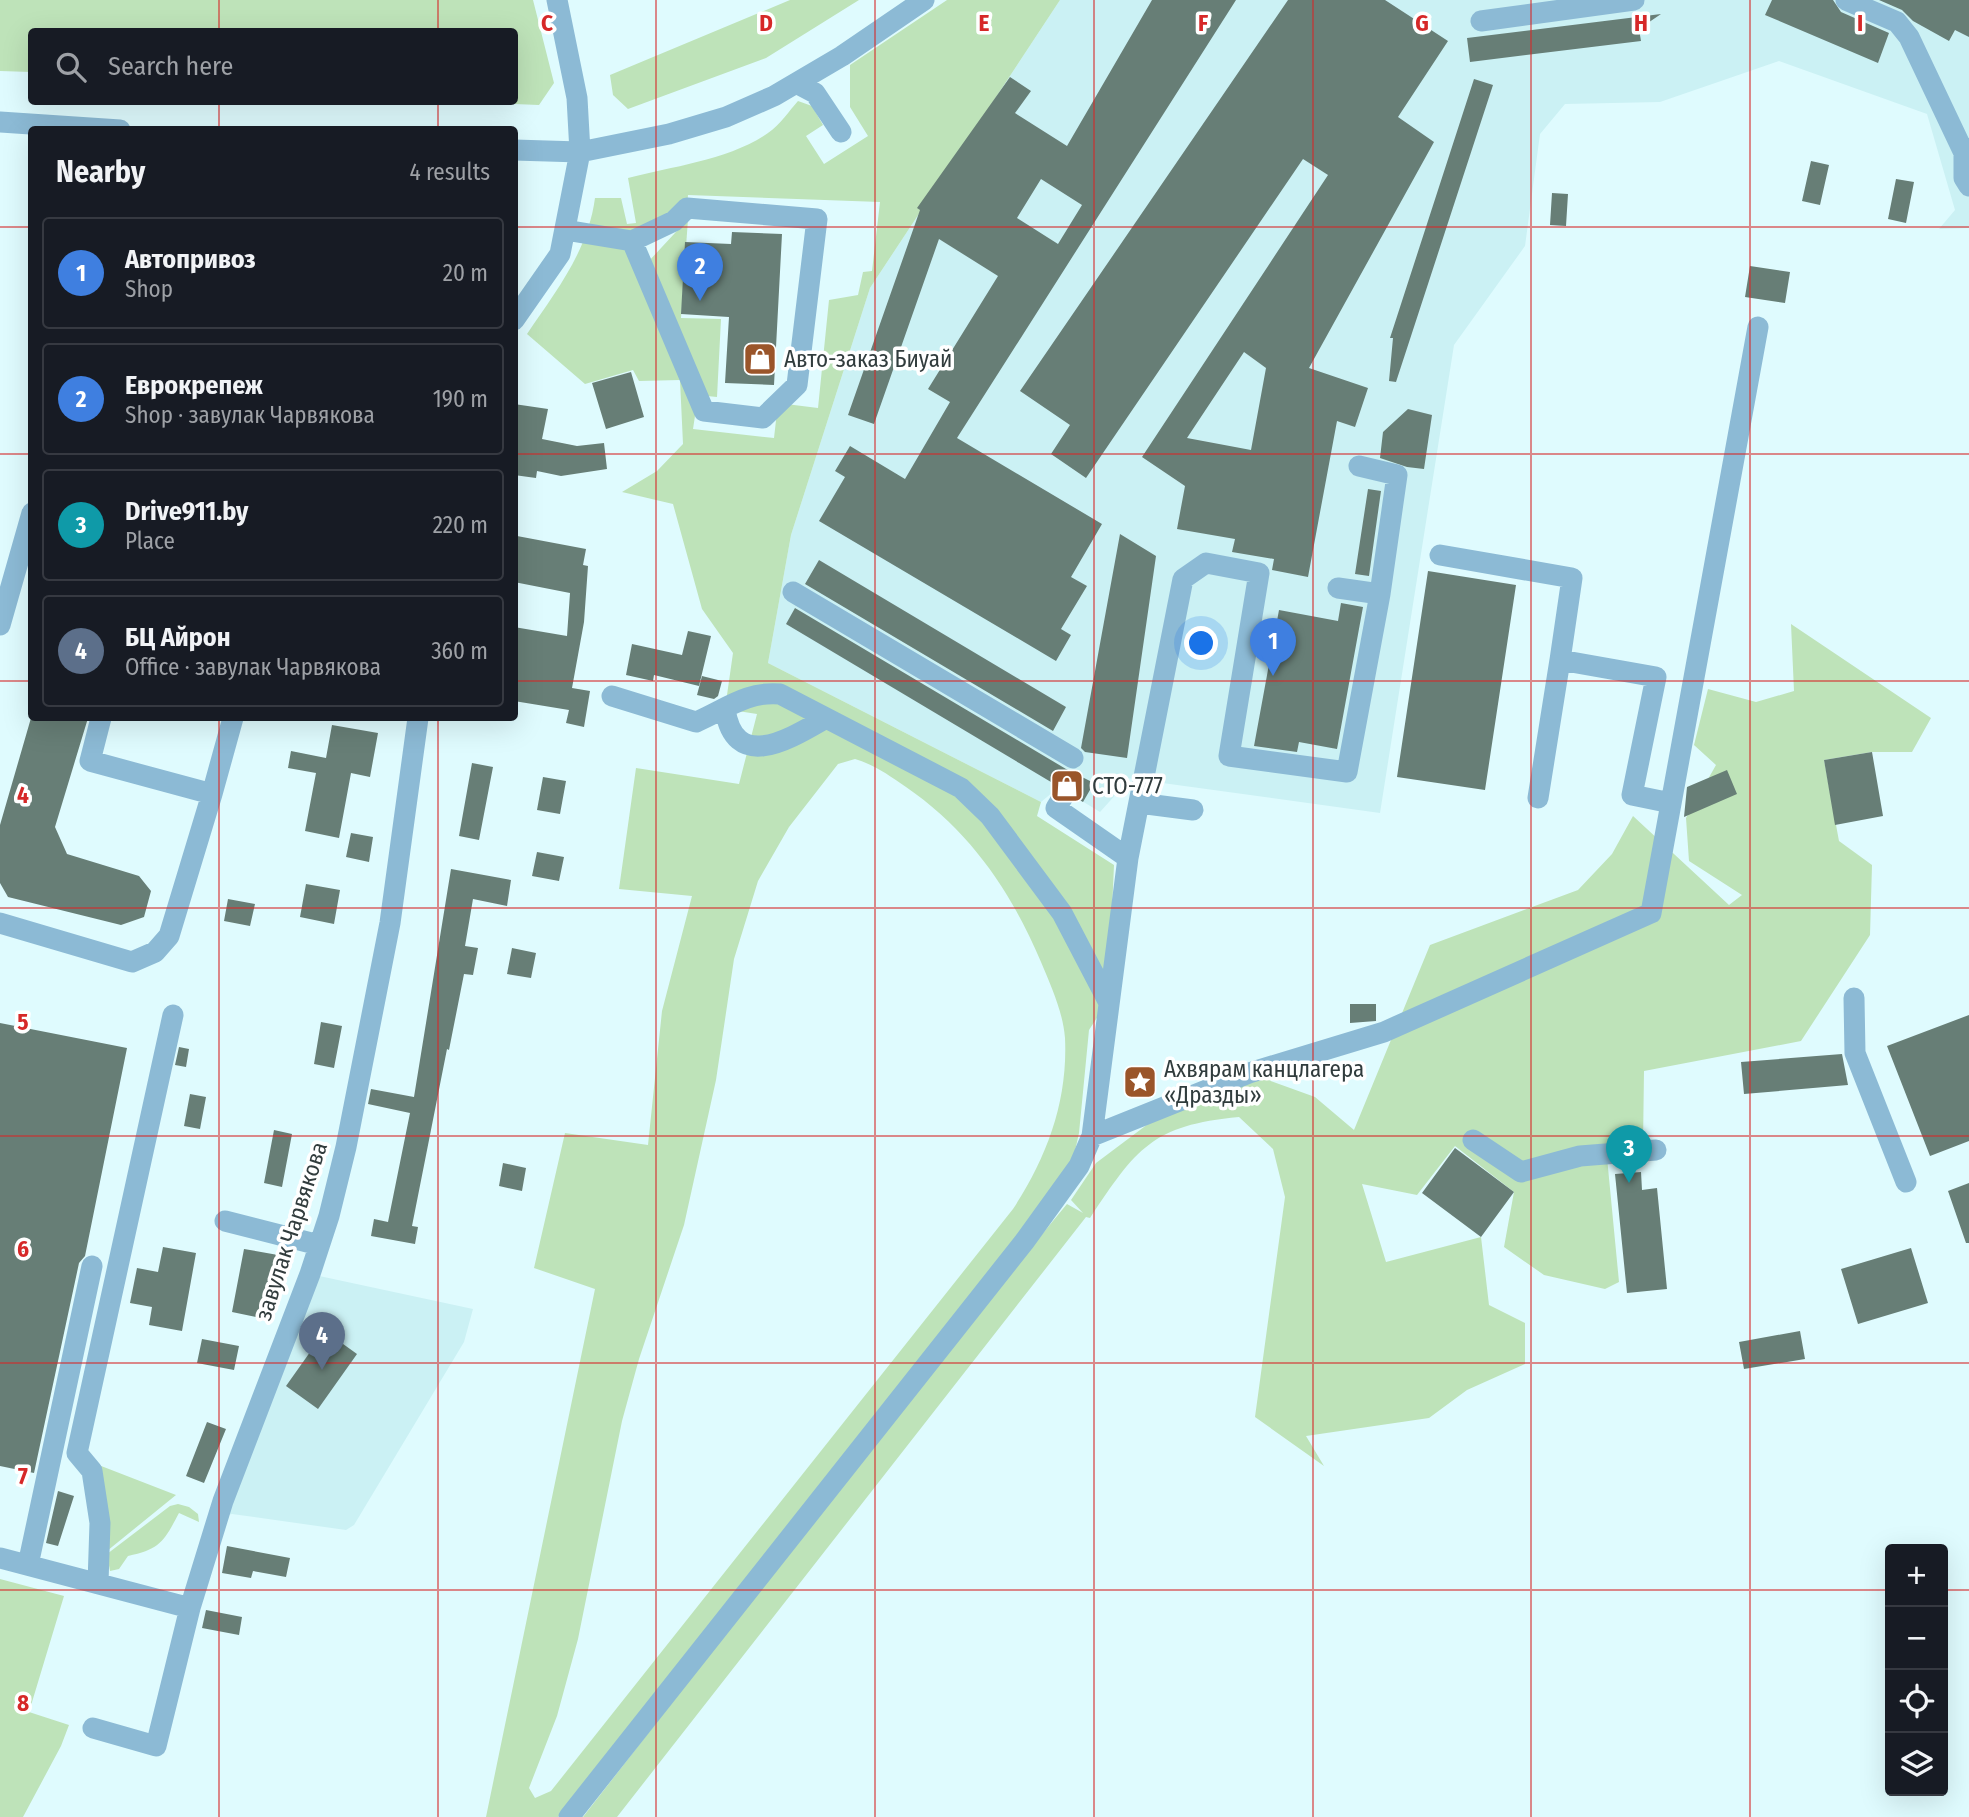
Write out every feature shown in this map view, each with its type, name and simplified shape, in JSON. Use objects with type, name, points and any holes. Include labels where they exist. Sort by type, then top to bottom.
[{"type":"street","points":[[518,314],[560,254],[580,152],[577,98],[557,0]]},
{"type":"street","points":[[518,150],[580,152],[669,134],[726,117],[796,83],[924,0]]},
{"type":"street","points":[[1481,21],[1634,0]]},
{"type":"street","points":[[1846,0],[1897,22],[1909,37],[1967,151],[1965,178],[1969,186]]},
{"type":"street","points":[[796,83],[816,93],[841,132]]},
{"type":"street","points":[[0,122],[60,126]]},
{"type":"street","points":[[565,230],[632,241],[674,221],[687,208],[817,219],[797,385],[763,418],[704,411],[632,241]]},
{"type":"street","points":[[1092,1136],[1249,1073],[1384,1032],[1651,913],[1758,327]]},
{"type":"street","points":[[569,1817],[1024,1242],[1079,1166],[1092,1136],[1128,858],[1184,579],[1206,563],[1259,573],[1229,756],[1347,772],[1380,594],[1397,475],[1359,466]]},
{"type":"street","points":[[0,625],[28,540]]},
{"type":"street","points":[[1440,555],[1572,578],[1538,798]]},
{"type":"street","points":[[1338,588],[1380,594]]},
{"type":"street","points":[[793,592],[1073,758]]},
{"type":"street","points":[[1560,660],[1656,677],[1632,795],[1671,803]]},
{"type":"street","points":[[612,695],[696,722],[725,709],[744,696],[761,692],[780,694],[961,788],[990,816],[1062,913],[1108,1002]]},
{"type":"street","points":[[725,709],[728,728],[743,743],[768,748],[826,718]]},
{"type":"street","points":[[100,721],[90,761],[212,794]]},
{"type":"street","points":[[0,923],[132,962],[155,952],[169,936],[232,721]]},
{"type":"street","name":"завулак Чарвякова","points":[[93,1728],[156,1746],[190,1608],[223,1501],[319,1245],[346,1147],[388,936],[418,721]]},
{"type":"street","points":[[1064,795],[1056,808],[1128,858]]},
{"type":"street","points":[[1139,803],[1193,810]]},
{"type":"street","points":[[1854,998],[1855,1053],[1906,1182]]},
{"type":"street","points":[[77,1453],[173,1015]]},
{"type":"street","points":[[1474,1140],[1521,1172],[1580,1156],[1656,1150]]},
{"type":"street","points":[[225,1221],[319,1245]]},
{"type":"street","points":[[28,1565],[92,1266]]},
{"type":"street","points":[[52,1450],[77,1453],[92,1471],[100,1523],[98,1583]]},
{"type":"street","points":[[0,1558],[190,1608]]},
{"type":"shaded area","points":[[1060,0],[1969,0],[1969,228],[1939,229],[1955,210],[1927,114],[1779,61],[1660,102],[1565,104],[1540,134],[1525,246],[1454,345],[1380,813],[1126,778],[1124,790],[1118,792],[1100,812],[1059,787],[1041,802],[768,663],[791,535],[870,288]]},
{"type":"shaded area","points":[[310,1274],[473,1309],[464,1342],[354,1525],[346,1530],[232,1514],[219,1517]]},
{"type":"green space","points":[[0,0],[533,0],[554,83],[539,105],[518,104],[518,28],[28,28],[28,72],[0,71]]},
{"type":"green space","points":[[790,0],[859,0],[766,58],[628,109],[613,95],[610,75]]},
{"type":"green space","points":[[947,0],[1060,0],[870,288],[791,535],[768,663],[1041,802],[1037,816],[1114,865],[1108,1001],[1089,1030],[1079,1133],[1073,1160],[1029,1223],[558,1817],[486,1817],[595,1289],[534,1268],[565,1133],[648,1145],[662,1011],[692,896],[619,889],[636,768],[739,784],[757,714],[725,709],[733,653],[702,609],[673,504],[622,492],[657,471],[683,444],[680,380],[639,381],[633,370],[585,384],[527,334],[578,253],[586,236],[595,198],[621,198],[627,224],[636,223],[628,178],[736,150],[772,130],[798,101],[812,106],[823,125],[806,136],[824,164],[868,136],[850,107],[850,65]],"holes":[[[688,195],[880,202],[872,271],[863,272],[858,295],[829,300],[818,408],[778,403],[774,438],[693,429],[698,396],[633,241],[687,208]],[[855,759],[894,779],[950,823],[986,864],[1016,911],[1049,980],[1064,1028],[1063,1084],[1053,1128],[1036,1169],[1013,1209],[551,1791],[535,1798],[529,1788],[557,1716],[578,1639],[622,1421],[639,1359],[684,1225],[716,1080],[734,959],[758,881],[789,827],[838,764]]]},
{"type":"green space","points":[[688,219],[681,318],[721,319],[717,397],[707,396],[648,262]]},
{"type":"green space","points":[[1791,624],[1931,718],[1912,752],[1872,752],[1824,760],[1839,841],[1872,865],[1870,935],[1801,1041],[1644,1071],[1643,1144],[1606,1147],[1619,1282],[1605,1289],[1544,1275],[1504,1247],[1514,1192],[1455,1146],[1417,1195],[1362,1184],[1386,1262],[1481,1237],[1489,1305],[1525,1323],[1525,1364],[1467,1390],[1429,1418],[1306,1436],[1324,1466],[1255,1417],[1285,1197],[1273,1149],[1239,1117],[1185,1126],[1166,1134],[1134,1158],[1120,1174],[1090,1218],[1086,1217],[617,1817],[583,1817],[935,1364],[1067,1204],[1083,1213],[1071,1200],[1096,1163],[1176,1103],[1249,1073],[1315,1097],[1354,1130],[1430,945],[1578,890],[1612,854],[1633,816],[1729,905],[1742,895],[1689,861],[1686,818],[1716,765],[1694,745],[1708,689],[1756,702],[1794,691]]},
{"type":"green space","points":[[96,1464],[176,1495],[107,1551]]},
{"type":"green space","points":[[178,1504],[189,1507],[198,1514],[199,1522],[179,1513],[169,1531],[155,1547],[128,1556],[119,1569],[110,1571],[107,1554],[170,1506]]},
{"type":"green space","points":[[0,1579],[64,1596],[29,1712],[69,1725],[61,1746],[23,1817],[0,1817]]},
{"type":"building","points":[[1152,0],[1236,0],[957,438],[1102,524],[1071,577],[1087,586],[1061,629],[1071,635],[1056,661],[819,521],[845,477],[835,471],[850,446],[905,479],[950,402],[928,389],[998,276],[939,239],[874,424],[848,415],[920,210],[917,208],[1010,77],[1031,91],[1015,113],[1067,146]],"holes":[[[1041,179],[1082,205],[1058,244],[1017,218]]]},
{"type":"building","points":[[1288,0],[1385,0],[1448,41],[1398,117],[1434,142],[1309,368],[1368,388],[1355,427],[1337,421],[1308,577],[1272,570],[1274,559],[1232,552],[1235,539],[1177,529],[1185,486],[1142,457],[1328,175],[1303,159],[1086,478],[1051,454],[1070,425],[1020,391]],"holes":[[[1244,352],[1266,368],[1251,450],[1187,438]]]},
{"type":"building","points":[[1772,0],[1833,0],[1841,12],[1889,33],[1878,63],[1765,15]]},
{"type":"building","points":[[1879,0],[1969,0],[1969,37],[1955,30],[1949,41],[1913,21],[1902,10]]},
{"type":"building","points":[[1661,14],[1639,29],[1641,41],[1470,62],[1467,38]]},
{"type":"building","points":[[1474,79],[1493,85],[1396,382],[1389,381],[1393,338],[1390,338]]},
{"type":"building","points":[[1811,161],[1829,165],[1820,205],[1802,201]]},
{"type":"building","points":[[1896,179],[1914,182],[1906,223],[1888,219]]},
{"type":"building","points":[[1552,193],[1568,194],[1566,226],[1550,225]]},
{"type":"building","points":[[732,232],[782,234],[774,385],[725,383],[729,317],[681,314],[685,242],[731,244]]},
{"type":"building","points":[[1750,266],[1790,272],[1785,303],[1745,297]]},
{"type":"building","points":[[631,372],[644,417],[606,429],[592,383]]},
{"type":"building","points":[[518,405],[548,409],[542,439],[577,446],[604,443],[607,469],[561,476],[537,471],[536,478],[518,476]]},
{"type":"building","points":[[1408,409],[1432,415],[1424,469],[1407,467],[1380,458],[1383,432]]},
{"type":"building","points":[[1368,489],[1381,491],[1369,576],[1355,574]]},
{"type":"building","points":[[1120,534],[1156,556],[1127,758],[1085,752],[1081,748]]},
{"type":"building","points":[[518,536],[586,549],[583,565],[588,566],[584,622],[572,688],[590,691],[584,727],[566,723],[569,710],[518,702],[518,628],[567,636],[570,593],[518,583]]},
{"type":"building","points":[[819,560],[1066,707],[1053,731],[805,584]]},
{"type":"building","points":[[1428,571],[1516,585],[1485,790],[1397,777]]},
{"type":"building","points":[[1341,603],[1363,607],[1337,749],[1299,742],[1297,752],[1254,746],[1279,610],[1338,621]]},
{"type":"building","points":[[795,608],[1094,783],[1083,802],[1076,798],[1076,789],[1070,784],[1056,785],[786,624]]},
{"type":"building","points":[[688,631],[711,636],[699,686],[654,675],[653,681],[626,675],[632,644],[682,655]]},
{"type":"building","points":[[702,676],[722,681],[718,696],[714,699],[697,695]]},
{"type":"building","points":[[30,721],[87,721],[55,827],[67,854],[139,876],[151,891],[144,917],[121,925],[8,897],[0,883],[0,825]]},
{"type":"building","points":[[332,725],[378,733],[370,777],[351,773],[339,838],[305,831],[316,773],[288,768],[291,751],[326,758]]},
{"type":"building","points":[[1872,752],[1883,816],[1835,825],[1824,760]]},
{"type":"building","points":[[472,763],[493,767],[479,840],[459,836]]},
{"type":"building","points":[[1727,770],[1737,794],[1684,817],[1687,787]]},
{"type":"building","points":[[543,777],[566,781],[560,814],[537,810]]},
{"type":"building","points":[[351,833],[373,837],[369,862],[346,857]]},
{"type":"building","points":[[537,852],[564,857],[559,881],[532,876]]},
{"type":"building","points":[[451,869],[511,880],[507,906],[473,899],[465,946],[478,948],[473,975],[464,974],[449,1050],[447,1049],[412,1226],[418,1227],[415,1244],[371,1236],[374,1219],[388,1222],[410,1113],[368,1104],[371,1089],[414,1097]]},
{"type":"building","points":[[306,884],[340,890],[334,924],[300,917]]},
{"type":"building","points":[[228,899],[255,904],[250,926],[224,921]]},
{"type":"building","points":[[512,948],[536,953],[531,978],[507,974]]},
{"type":"building","points":[[1350,1004],[1376,1004],[1376,1021],[1350,1023]]},
{"type":"building","points":[[1969,1015],[1969,1141],[1930,1156],[1887,1046]]},
{"type":"building","points":[[321,1022],[342,1026],[334,1068],[314,1064]]},
{"type":"building","points":[[0,1023],[127,1048],[85,1256],[79,1263],[34,1473],[0,1466]]},
{"type":"building","points":[[179,1047],[189,1049],[186,1067],[175,1065]]},
{"type":"building","points":[[1842,1054],[1848,1085],[1744,1094],[1741,1062]]},
{"type":"building","points":[[190,1094],[206,1097],[200,1129],[184,1126]]},
{"type":"building","points":[[274,1130],[292,1134],[282,1187],[264,1183]]},
{"type":"building","points":[[1455,1148],[1514,1192],[1481,1237],[1422,1193]]},
{"type":"building","points":[[503,1163],[526,1168],[522,1191],[499,1186]]},
{"type":"building","points":[[1641,1172],[1642,1190],[1657,1188],[1667,1289],[1627,1293],[1615,1174]]},
{"type":"building","points":[[1969,1183],[1969,1243],[1966,1243],[1948,1191]]},
{"type":"building","points":[[163,1247],[196,1253],[182,1331],[149,1325],[152,1307],[130,1303],[137,1268],[158,1272]]},
{"type":"building","points":[[1911,1248],[1928,1303],[1858,1324],[1841,1269]]},
{"type":"building","points":[[244,1249],[278,1255],[266,1319],[232,1312]]},
{"type":"building","points":[[325,1331],[357,1354],[318,1409],[286,1386]]},
{"type":"building","points":[[1800,1331],[1805,1359],[1744,1369],[1739,1342]]},
{"type":"building","points":[[202,1339],[239,1346],[234,1370],[197,1363]]},
{"type":"building","points":[[207,1422],[226,1429],[204,1483],[186,1476]]},
{"type":"building","points":[[58,1491],[74,1496],[58,1546],[46,1543]]},
{"type":"building","points":[[227,1546],[290,1558],[286,1577],[253,1571],[251,1578],[222,1573]]},
{"type":"building","points":[[206,1610],[242,1617],[239,1635],[202,1628]]},
{"type":"place","name":"Еврокрепеж","points":[[700,301]]},
{"type":"place","name":"Авто-заказ Биуай","points":[[760,359]]},
{"type":"place","name":"Автопривоз","points":[[1273,676]]},
{"type":"place","name":"СТО-777","points":[[1067,786]]},
{"type":"place","name":"Ахвярам канцлагера «Дразды»","points":[[1140,1082]]},
{"type":"place","name":"Drive911.by","points":[[1629,1183]]},
{"type":"place","name":"БЦ Айрон","points":[[322,1370]]}]
